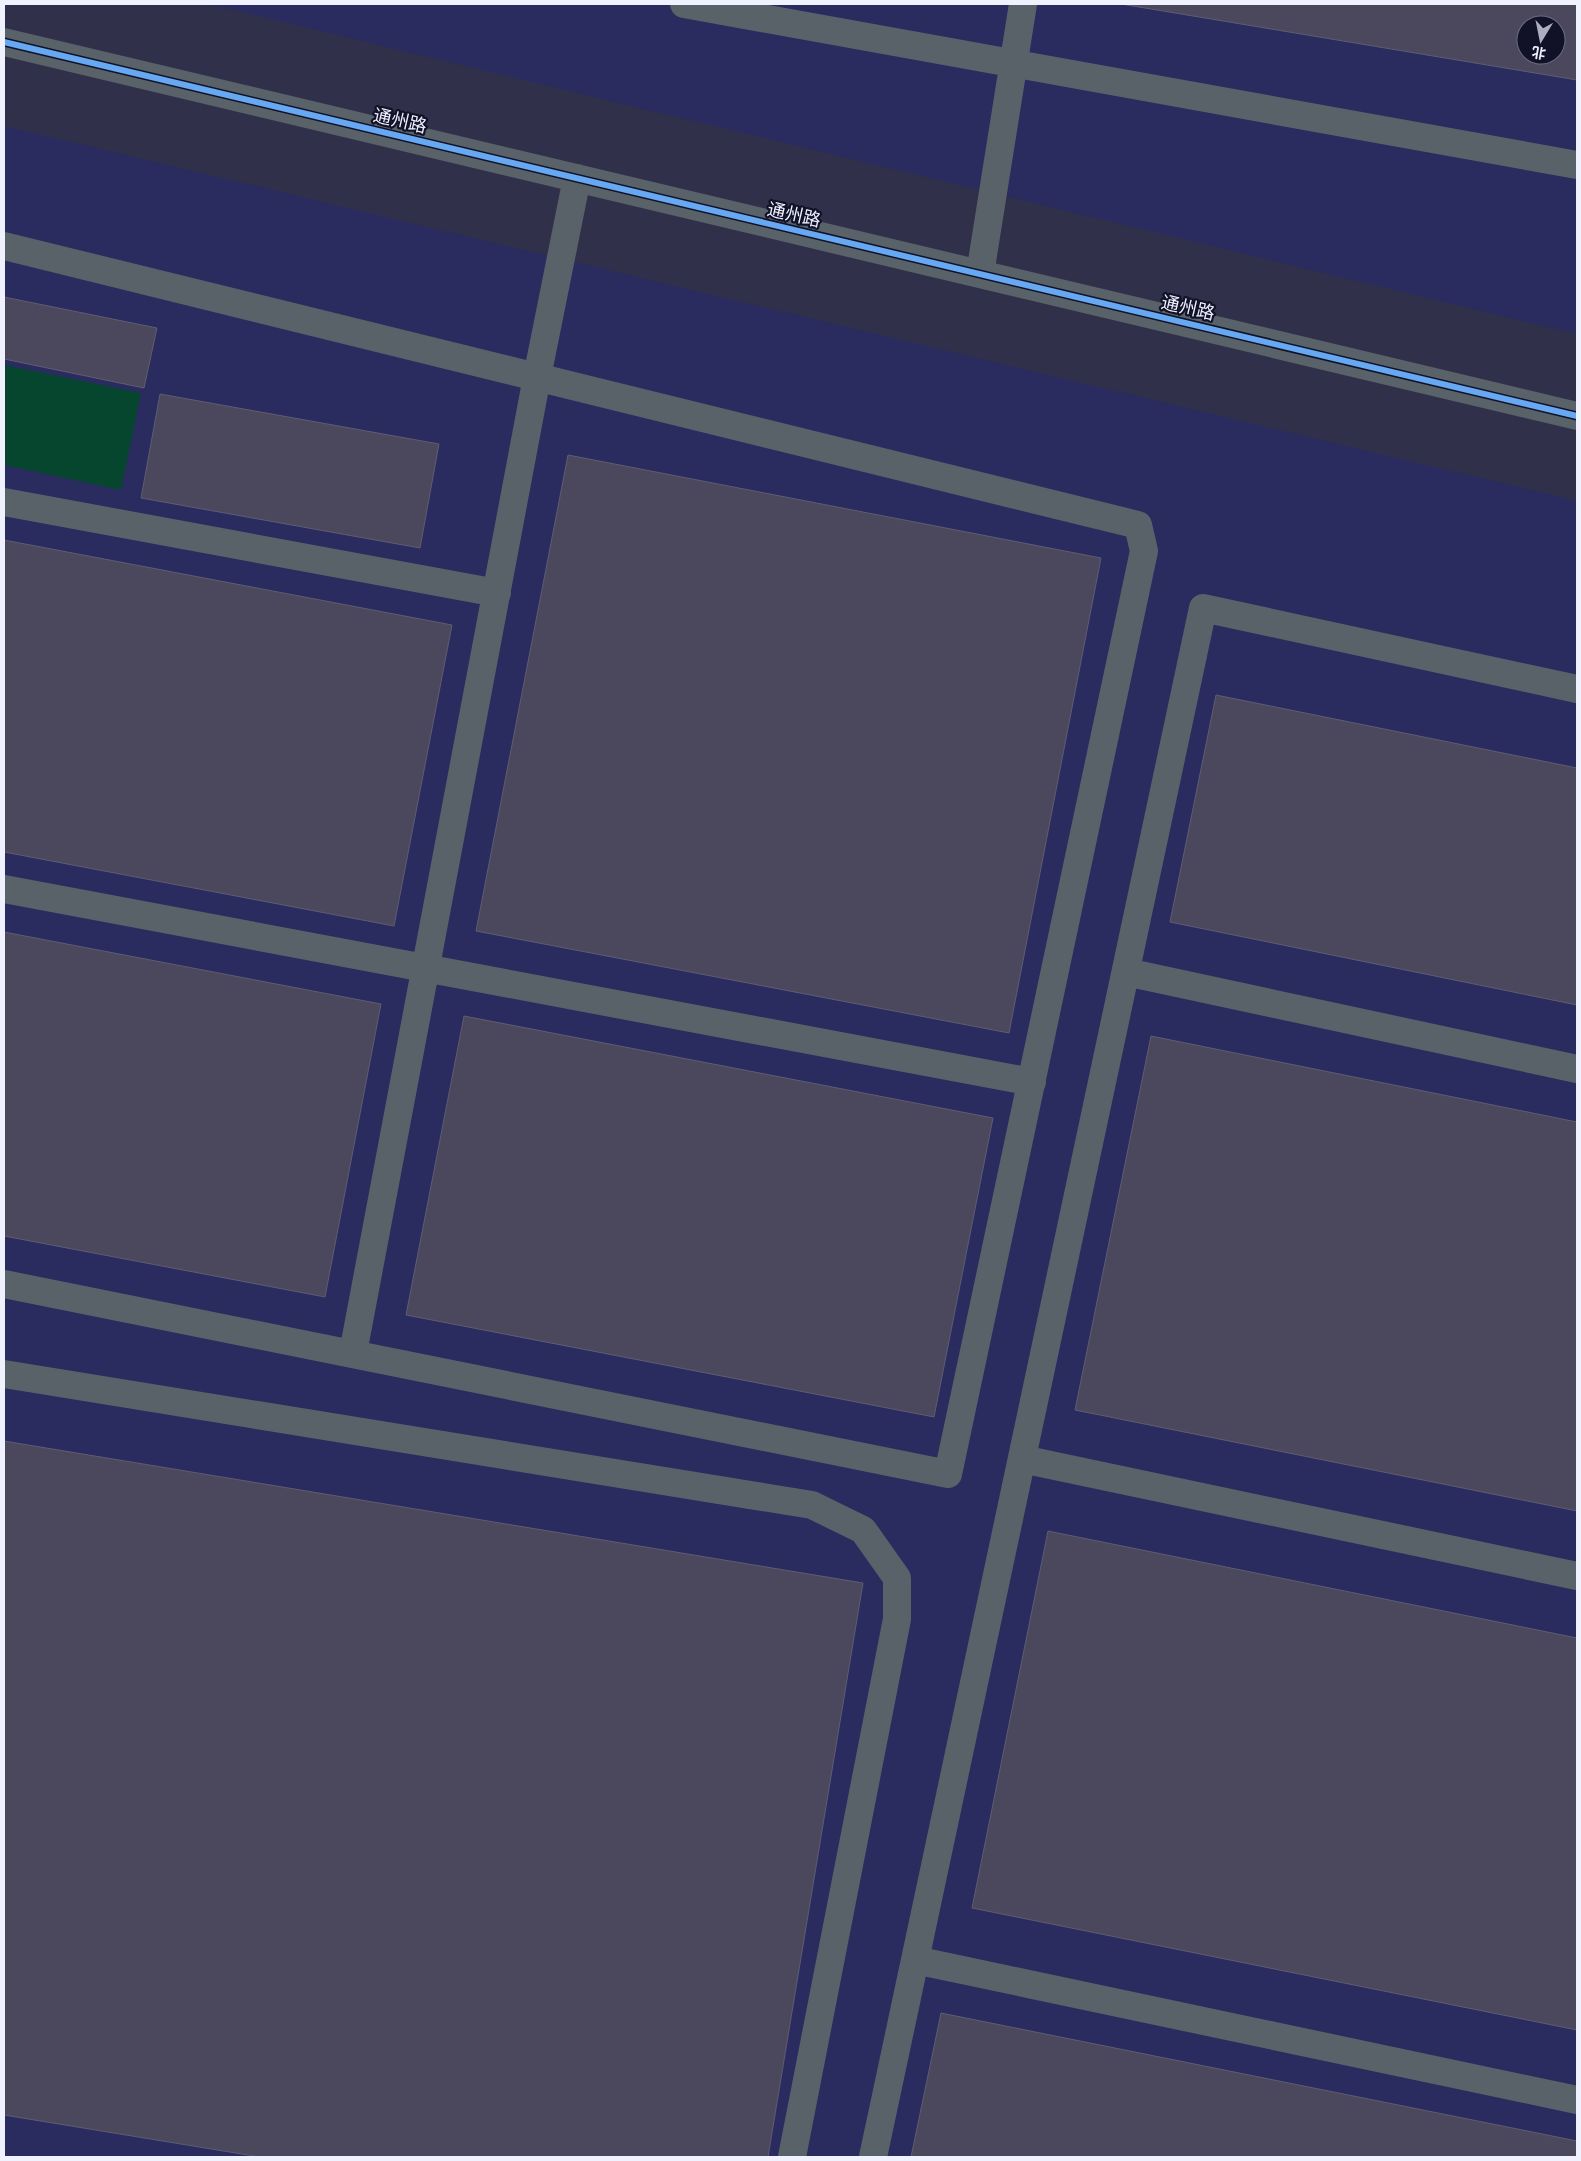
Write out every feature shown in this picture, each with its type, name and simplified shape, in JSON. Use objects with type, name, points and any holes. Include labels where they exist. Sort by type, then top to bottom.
[{"type":"street","points":[[684,4],[1577,164]]},
{"type":"street","points":[[980,274],[1024,4]]},
{"type":"street","name":"通州路","points":[[4,42],[1577,416]]},
{"type":"street","points":[[354,1353],[537,376],[577,178]]},
{"type":"street","points":[[4,246],[1138,525],[1144,551],[948,1474],[4,1284]]},
{"type":"street","points":[[4,502],[497,593]]},
{"type":"street","points":[[873,2157],[1203,608],[1577,688]]},
{"type":"street","points":[[4,888],[1032,1082]]},
{"type":"street","points":[[1126,972],[1577,1069]]},
{"type":"street","points":[[4,1374],[812,1505],[864,1530],[897,1578],[897,1620],[792,2157]]},
{"type":"street","points":[[1022,1459],[1577,1576]]},
{"type":"street","points":[[915,1960],[1577,2100]]},
{"type":"shaded area","points":[[208,4],[1577,4],[1577,334]]},
{"type":"shaded area","points":[[4,126],[1577,501],[1577,2157],[4,2157]]},
{"type":"green space","points":[[4,365],[141,393],[121,490],[4,465]]},
{"type":"building","points":[[1121,4],[1577,4],[1577,80]]},
{"type":"building","points":[[4,297],[157,328],[144,388],[4,359]]},
{"type":"building","points":[[160,394],[439,444],[420,548],[141,498]]},
{"type":"building","points":[[568,455],[1101,558],[1009,1033],[476,931]]},
{"type":"building","points":[[4,540],[452,625],[394,926],[4,852]]},
{"type":"building","points":[[1216,695],[1577,768],[1577,1005],[1170,922]]},
{"type":"building","points":[[4,932],[381,1004],[325,1297],[4,1236]]},
{"type":"building","points":[[464,1016],[993,1118],[934,1417],[406,1315]]},
{"type":"building","points":[[1151,1036],[1577,1122],[1577,1511],[1075,1410]]},
{"type":"building","points":[[4,1441],[863,1583],[768,2157],[260,2157],[4,2115]]},
{"type":"building","points":[[1048,1531],[1577,1638],[1577,2030],[972,1908]]},
{"type":"building","points":[[941,2013],[1577,2141],[1577,2157],[911,2157]]},
{"type":"cycle path","points":[[4,42],[1577,416]]}]
